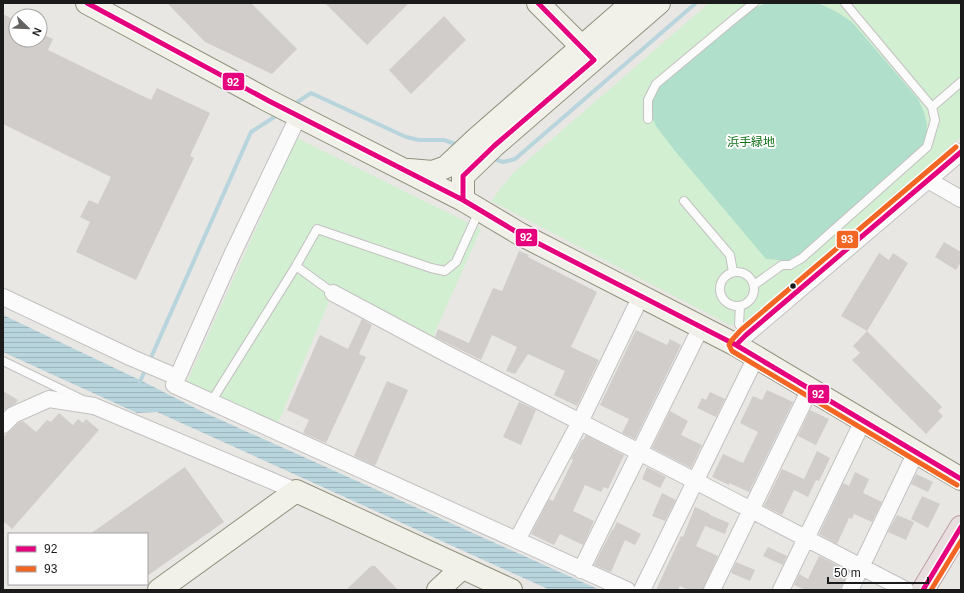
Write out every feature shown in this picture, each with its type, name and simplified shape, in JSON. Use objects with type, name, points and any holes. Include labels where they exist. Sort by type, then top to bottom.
[{"type":"highway","points":[[923,590],[961,528]]},
{"type":"highway","points":[[938,590],[961,552]]},
{"type":"street","points":[[87,3],[298,117],[472,205],[520,234],[701,327],[741,340],[756,358],[961,478]]},
{"type":"street","points":[[538,3],[588,53]]},
{"type":"street","points":[[588,53],[632,3]]},
{"type":"street","points":[[442,190],[442,177],[454,172],[485,142],[588,53],[659,3]]},
{"type":"street","points":[[298,117],[232,255],[174,385],[627,590]]},
{"type":"street","points":[[741,340],[961,152]]},
{"type":"street","points":[[402,170],[454,172]]},
{"type":"street","points":[[454,172],[472,205]]},
{"type":"street","points":[[928,180],[961,199]]},
{"type":"street","points":[[333,294],[906,590]]},
{"type":"street","points":[[517,540],[580,422],[641,296]]},
{"type":"street","points":[[3,297],[132,358],[177,377]]},
{"type":"street","points":[[581,570],[701,327]]},
{"type":"street","points":[[642,590],[756,358]]},
{"type":"street","points":[[712,590],[810,389]]},
{"type":"street","points":[[3,425],[14,415],[49,399],[94,406],[296,491],[510,590]]},
{"type":"street","points":[[781,590],[863,421]]},
{"type":"street","points":[[850,590],[916,452]]},
{"type":"street","points":[[159,590],[296,491]]},
{"type":"street","points":[[438,590],[462,568]]},
{"type":"lane","points":[[648,119],[648,100],[656,84],[754,3]]},
{"type":"lane","points":[[754,285],[782,265],[790,264],[802,258],[927,147],[936,120],[932,107],[845,3]]},
{"type":"lane","points":[[932,107],[961,82]]},
{"type":"lane","points":[[684,201],[730,255],[733,272]]},
{"type":"lane","points":[[211,402],[296,266],[317,228],[431,268],[445,271],[456,262],[472,205]]},
{"type":"lane","points":[[296,266],[333,294]]},
{"type":"lane","points":[[733,272],[746,274],[754,285],[754,294],[749,302],[740,306],[730,305],[722,298],[720,288],[724,278],[733,272]]},
{"type":"lane","points":[[740,306],[739,324],[741,340]]},
{"type":"lane","points":[[3,361],[94,406]]},
{"type":"lane","points":[[3,368],[14,366]]},
{"type":"green space","name":"浜手緑地","points":[[709,3],[961,3],[961,137],[745,324],[730,325],[491,201],[513,173]]},
{"type":"green space","points":[[766,3],[818,3],[837,12],[852,22],[918,99],[925,116],[927,126],[924,144],[816,243],[790,261],[766,259],[675,151],[656,126],[651,114],[653,98],[659,87],[749,11]]},
{"type":"green space","points":[[297,138],[481,229],[432,339],[335,287],[277,426],[186,384]]},
{"type":"water","points":[[3,315],[144,382],[203,412],[600,590],[550,590],[157,412],[137,413],[3,352]]},
{"type":"building","points":[[167,3],[251,3],[297,49],[272,74],[205,42]]},
{"type":"building","points":[[325,3],[409,3],[367,45]]},
{"type":"building","points":[[3,14],[8,17],[8,48],[48,48],[48,37],[53,39],[48,50],[151,100],[157,88],[210,113],[190,156],[194,158],[136,280],[76,252],[90,222],[80,217],[89,200],[98,204],[111,177],[3,124]]},
{"type":"building","points":[[444,16],[466,40],[411,94],[389,70]]},
{"type":"building","points":[[944,242],[961,252],[961,262],[956,270],[935,257]]},
{"type":"building","points":[[519,251],[597,292],[571,347],[599,360],[577,406],[554,395],[565,371],[528,354],[515,374],[506,371],[517,347],[492,335],[481,360],[435,337],[438,329],[469,343],[493,288],[502,291]]},
{"type":"building","points":[[879,253],[889,260],[893,253],[908,263],[867,331],[841,316]]},
{"type":"building","points":[[362,319],[372,325],[359,354],[366,357],[326,443],[303,433],[309,420],[287,410],[320,335],[348,349]]},
{"type":"building","points":[[636,330],[667,345],[670,339],[681,345],[635,439],[622,433],[629,419],[600,405]]},
{"type":"building","points":[[867,331],[942,407],[938,411],[943,416],[926,434],[852,360],[860,353],[853,346]]},
{"type":"building","points":[[387,381],[408,390],[375,466],[354,456]]},
{"type":"building","points":[[767,390],[793,402],[749,492],[712,477],[723,454],[743,463],[758,432],[740,423],[753,396],[762,400]]},
{"type":"building","points":[[3,391],[18,400],[5,410],[3,409]]},
{"type":"building","points":[[710,392],[725,399],[716,417],[697,408],[702,398],[706,400]]},
{"type":"building","points":[[519,402],[536,410],[521,445],[503,437]]},
{"type":"building","points":[[810,410],[829,419],[816,445],[798,436]]},
{"type":"building","points":[[670,411],[688,421],[681,435],[702,445],[691,468],[652,448]]},
{"type":"building","points":[[59,413],[73,425],[78,419],[83,423],[86,419],[99,430],[12,529],[3,521],[3,437],[18,423],[23,421],[36,432],[47,420],[51,422]]},
{"type":"building","points":[[586,435],[624,455],[608,489],[604,487],[601,492],[585,485],[573,511],[594,521],[583,545],[560,534],[554,545],[531,534],[549,499],[553,501],[573,460],[571,459],[582,439],[583,440]]},
{"type":"building","points":[[817,451],[830,458],[819,481],[816,480],[808,497],[794,490],[782,515],[764,506],[782,469],[804,479]]},
{"type":"building","points":[[185,467],[224,522],[148,575],[148,533],[91,533]]},
{"type":"building","points":[[647,467],[666,477],[660,488],[642,479]]},
{"type":"building","points":[[855,472],[869,479],[863,493],[882,502],[872,522],[854,514],[852,519],[849,518],[837,544],[819,534],[843,483],[849,486]]},
{"type":"building","points":[[916,474],[933,482],[928,492],[911,484]]},
{"type":"building","points":[[662,493],[676,500],[665,521],[652,516]]},
{"type":"building","points":[[922,496],[940,504],[928,528],[911,519]]},
{"type":"building","points":[[695,507],[729,523],[725,534],[705,526],[696,546],[718,556],[703,590],[688,590],[680,586],[678,590],[656,590],[681,536],[683,537]]},
{"type":"building","points":[[897,515],[914,522],[906,540],[888,532]]},
{"type":"building","points":[[617,522],[641,534],[635,545],[625,540],[611,572],[594,565]]},
{"type":"building","points":[[768,547],[787,556],[783,565],[763,556]]},
{"type":"building","points":[[819,556],[849,571],[840,590],[803,590],[794,585],[799,574],[808,579]]},
{"type":"building","points":[[736,562],[755,570],[750,581],[731,573]]},
{"type":"building","points":[[371,566],[375,566],[398,590],[346,590]]},
{"type":"waterway","points":[[491,158],[503,162],[515,159],[696,3]]},
{"type":"waterway","points":[[293,105],[311,93],[406,137],[419,140],[444,140],[458,145]]},
{"type":"waterway","points":[[149,362],[251,132],[279,114]]},
{"type":"waterway","points":[[139,384],[146,368]]},
{"type":"transit line","name":"92","points":[[87,3],[269,101],[463,200],[520,234],[736,345],[961,479]]},
{"type":"transit line","name":"92","points":[[538,3],[594,60]]},
{"type":"transit line","name":"92","points":[[463,200],[463,176],[494,146],[594,60]]},
{"type":"transit line","name":"93","points":[[956,147],[741,330],[729,345],[732,351],[957,485]]},
{"type":"transit line","name":"92","points":[[736,345],[961,152]]},
{"type":"transit line","name":"92","points":[[923,590],[961,527]]},
{"type":"transit line","name":"93","points":[[931,590],[961,541]]}]
